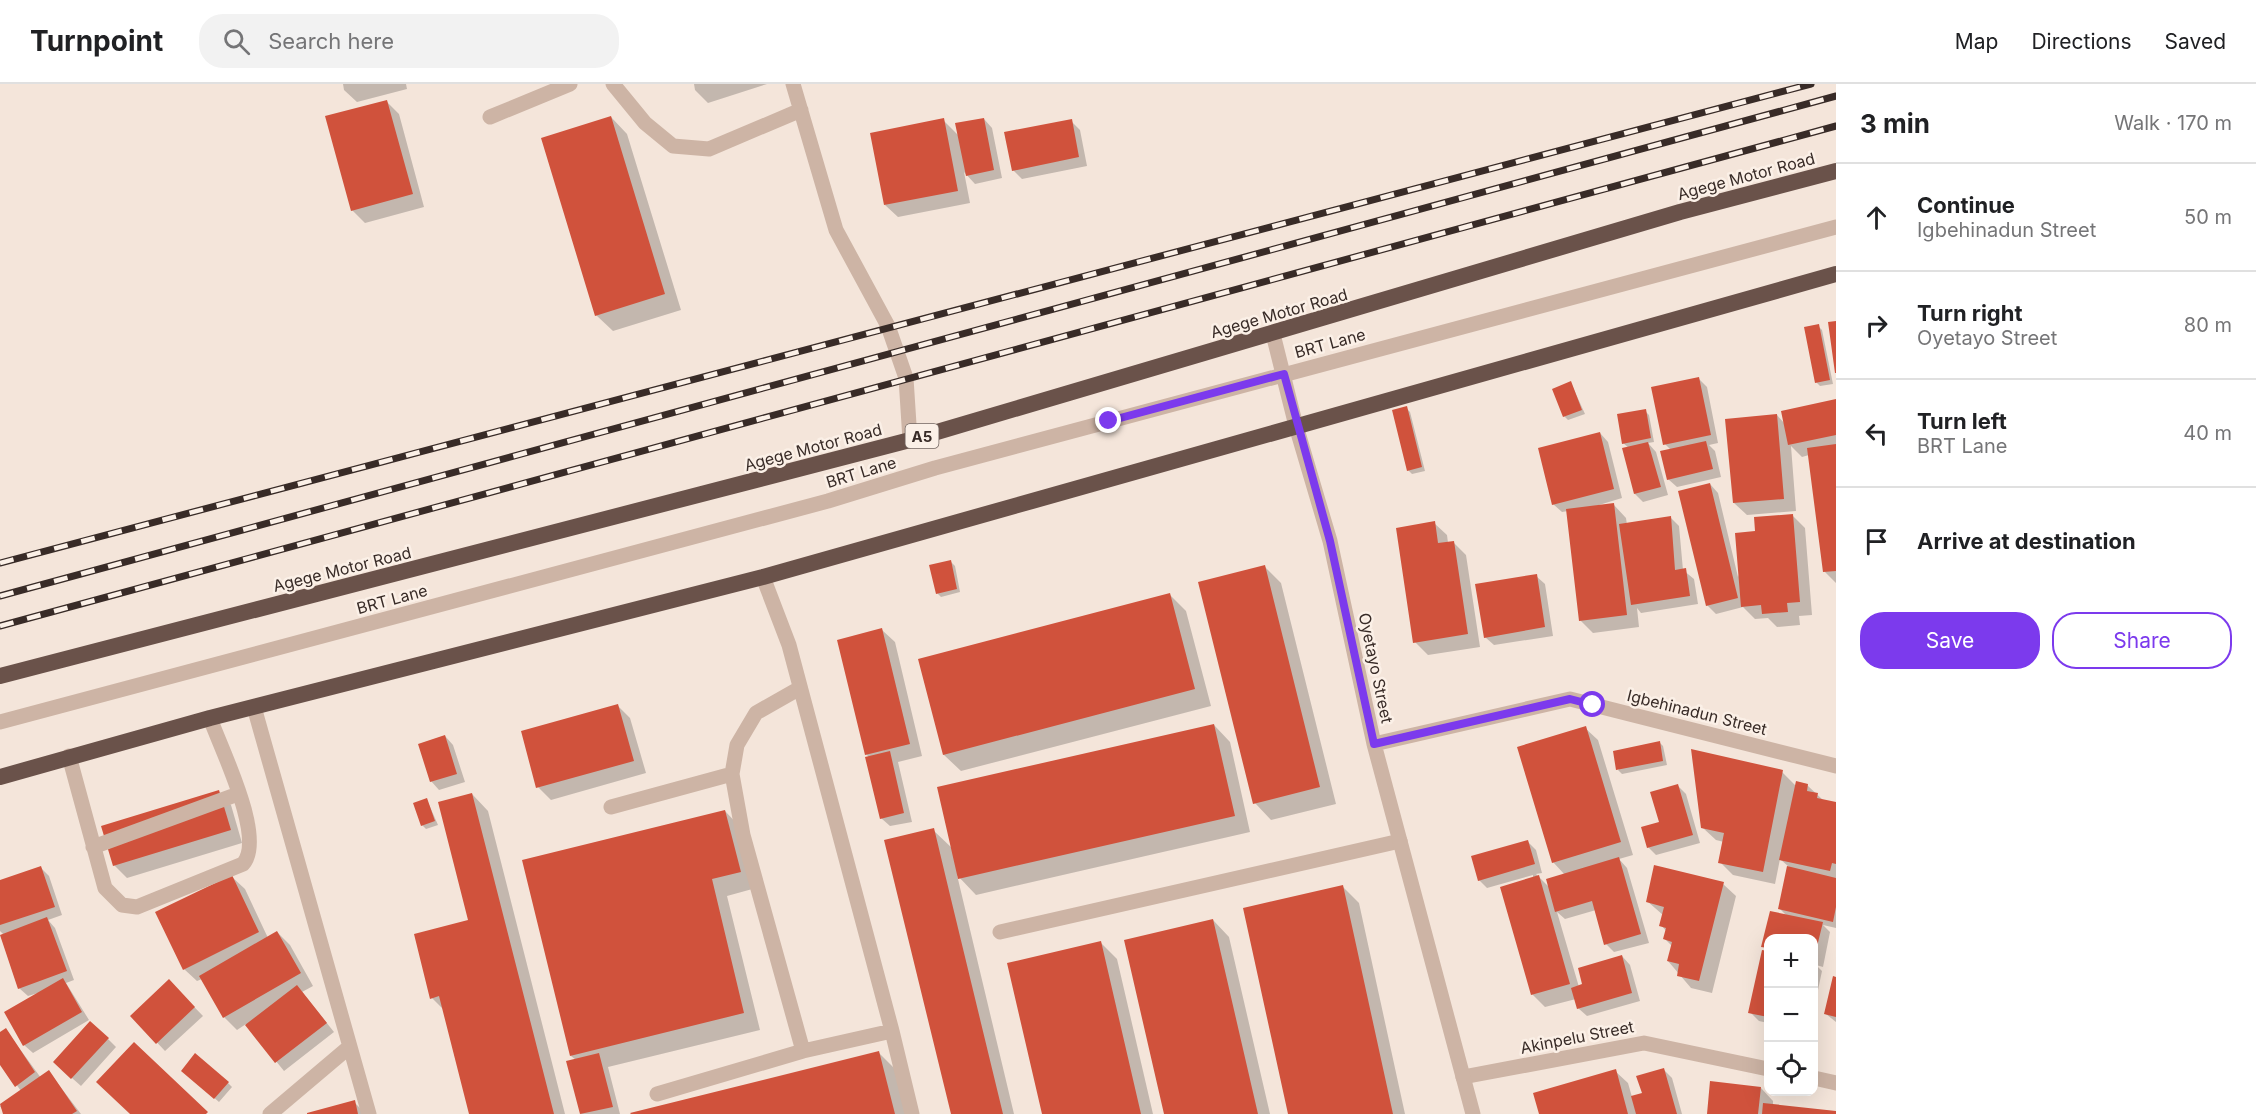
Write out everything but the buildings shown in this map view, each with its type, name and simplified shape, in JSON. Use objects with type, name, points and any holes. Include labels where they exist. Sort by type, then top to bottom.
[{"type":"highway","name":"Agege Motor Road","points":[[0,676],[910,440],[1680,212],[1836,171]]},
{"type":"highway","points":[[0,777],[210,718],[763,577],[1836,274]]},
{"type":"street","points":[[490,117],[570,84]]},
{"type":"street","points":[[613,84],[645,123],[673,146],[709,149],[801,110]]},
{"type":"street","points":[[793,84],[836,230],[888,326],[906,378],[910,440]]},
{"type":"street","name":"BRT Lane","points":[[0,722],[828,501],[935,468],[1836,227]]},
{"type":"street","name":"Oyetayo Street","points":[[1273,334],[1296,426],[1330,541],[1374,744],[1473,1114]]},
{"type":"street","points":[[763,577],[789,645],[912,1114]]},
{"type":"street","points":[[800,688],[756,713],[737,745],[732,774],[743,835],[803,1052]]},
{"type":"street","name":"Igbehinadun Street","points":[[1374,744],[1570,699],[1836,766]]},
{"type":"street","points":[[254,707],[348,1048],[369,1114]]},
{"type":"street","points":[[69,756],[105,888],[122,905],[137,907],[243,864],[250,854],[249,826],[210,718]]},
{"type":"street","points":[[611,807],[732,774]]},
{"type":"street","points":[[93,847],[238,794]]},
{"type":"street","points":[[1000,932],[1400,841]]},
{"type":"street","points":[[657,1094],[803,1052],[892,1031]]},
{"type":"street","name":"Akinpelu Street","points":[[1463,1077],[1644,1042],[1764,1068]]},
{"type":"street","points":[[270,1114],[348,1048]]},
{"type":"street","points":[[1818,1079],[1836,1083]]},
{"type":"railway","points":[[0,563],[1811,84]]},
{"type":"railway","points":[[0,596],[1836,96]]},
{"type":"railway","points":[[0,626],[1836,126]]},
{"type":"route","points":[[1109,421],[1284,374],[1296,426],[1330,541],[1374,744],[1570,699],[1593,705]]}]
